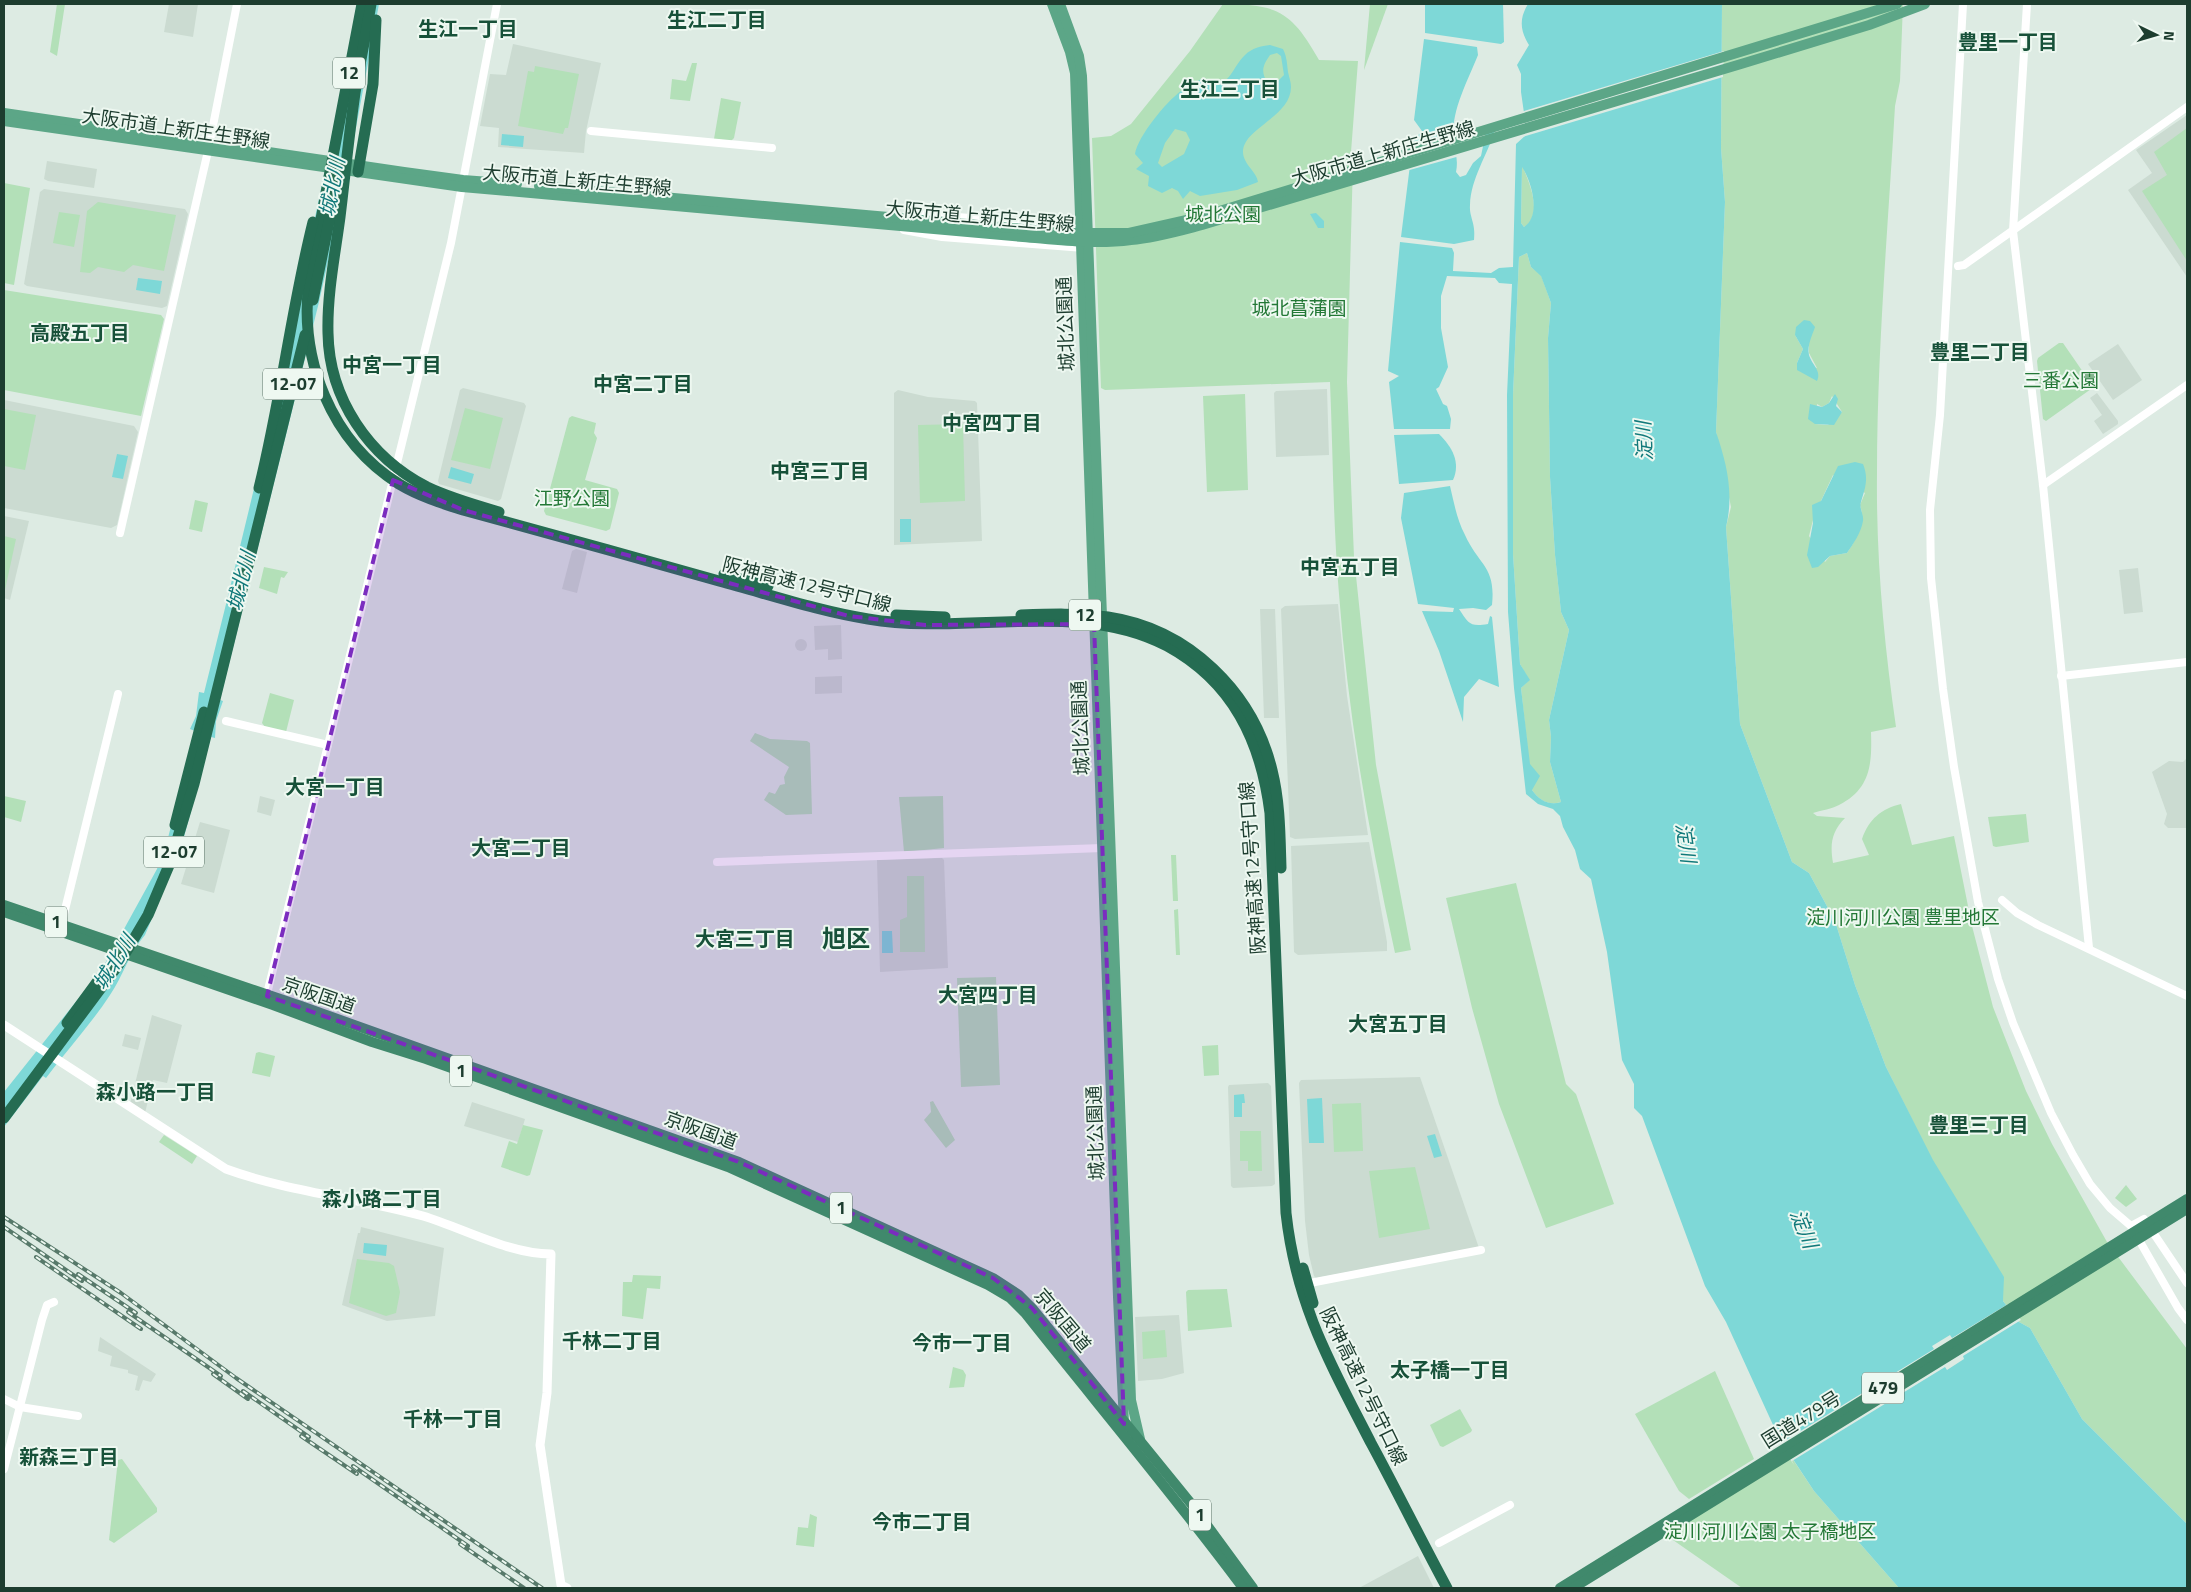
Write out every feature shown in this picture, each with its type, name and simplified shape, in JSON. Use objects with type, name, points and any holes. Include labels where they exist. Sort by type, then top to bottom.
[{"type":"highway","name":"阪神高速12号守口線","points":[[362,4],[308,289],[306,326],[310,350],[322,390],[339,423],[362,452],[399,484],[424,496],[463,510],[848,616],[912,624],[1068,622],[1118,628],[1154,640],[1184,656],[1210,678],[1229,699],[1242,718],[1255,745],[1264,774],[1270,813],[1286,1213],[1294,1266],[1305,1304],[1323,1348],[1447,1588]]},
{"type":"highway","name":"阪神高速12号守口線","points":[[372,4],[355,93],[330,300],[330,354],[337,386],[357,426],[378,451],[407,475],[428,487],[466,502],[850,608],[898,616],[926,617],[1078,614],[1108,617],[1134,623],[1158,632],[1188,648],[1216,670],[1236,693],[1250,714],[1264,742],[1273,772],[1279,813],[1294,1212],[1304,1274],[1315,1309],[1330,1346],[1456,1588]]},
{"type":"highway","points":[[357,168],[373,84],[374,34],[379,4]]},
{"type":"highway","name":"12-07","points":[[4,1118],[119,964],[148,915],[170,864],[194,784],[305,333],[355,93]]},
{"type":"highway","name":"12","points":[[4,1105],[93,989],[122,946],[148,896],[169,843],[187,782],[264,467],[296,292],[313,220],[335,143]]},
{"type":"highway","name":"京阪国道","points":[[4,905],[60,928]]},
{"type":"highway","name":"京阪国道","points":[[4,912],[106,943],[739,1162],[993,1278],[1019,1295],[1032,1308],[1124,1424],[1140,1449],[1243,1588]]},
{"type":"highway","name":"京阪国道","points":[[266,999],[728,1167],[988,1285],[1010,1298],[1025,1313],[1140,1449],[1193,1506],[1253,1588]]},
{"type":"highway","name":"国道479号","points":[[1560,1588],[2187,1200]]},
{"type":"highway","name":"国道479号","points":[[1573,1588],[2187,1209]]},
{"type":"main road","name":"城北公園通","points":[[1052,4],[1074,64],[1084,248],[1131,1400],[1140,1449]]},
{"type":"main road","name":"城北公園通","points":[[1060,4],[1076,46],[1081,68],[1083,227]]},
{"type":"main road","name":"大阪市道上新庄生野線","points":[[928,225],[1083,234],[1149,230],[1241,205],[1897,4]]},
{"type":"main road","name":"大阪市道上新庄生野線","points":[[4,121],[209,147],[462,184],[928,225],[1083,242],[1116,242],[1150,238],[1211,222],[1732,67],[1868,25],[1925,4]]},
{"type":"main road","name":"大阪市道上新庄生野線","points":[[4,113],[209,147]]},
{"type":"main road","name":"城北公園通","points":[[1084,248],[1102,848],[1124,1424]]},
{"type":"main road","points":[[4,1025],[221,1167],[264,1181],[421,1216],[516,1248],[548,1254],[546,1393],[540,1445],[561,1584],[567,1588]]},
{"type":"street","points":[[120,533],[209,147],[237,4]]},
{"type":"street","points":[[266,999],[448,252],[497,4]]},
{"type":"street","points":[[1963,4],[1940,406],[1930,510],[1931,578],[1944,694],[1978,902],[1998,979],[2013,1023],[2051,1113],[2090,1184],[2110,1208],[2131,1226],[2178,1308],[2187,1320]]},
{"type":"street","points":[[2027,4],[2013,230],[2043,485],[2089,948]]},
{"type":"street","points":[[1958,266],[1964,265],[2187,107]]},
{"type":"street","points":[[591,132],[772,148]]},
{"type":"street","points":[[893,222],[919,214],[1083,227]]},
{"type":"street","points":[[893,222],[904,230],[942,236],[1084,248]]},
{"type":"street","points":[[2043,485],[2187,385]]},
{"type":"street","points":[[2061,676],[2187,662]]},
{"type":"street","points":[[60,928],[118,694]]},
{"type":"street","points":[[226,721],[328,745]]},
{"type":"street","points":[[717,862],[1102,848]]},
{"type":"street","points":[[2002,900],[2017,913],[2187,996]]},
{"type":"street","points":[[2131,1226],[2144,1219],[2187,1283]]},
{"type":"street","points":[[1310,1283],[1481,1250]]},
{"type":"street","points":[[4,1469],[46,1305],[54,1302]]},
{"type":"street","points":[[4,1399],[20,1407],[78,1416]]},
{"type":"street","points":[[1438,1543],[1510,1505]]},
{"type":"highlighted area","points":[[393,480],[463,510],[849,616],[925,625],[1094,624],[1124,1424],[1032,1308],[993,1278],[739,1162],[267,996]]},
{"type":"shaded area","points":[[169,4],[198,4],[193,37],[164,32]]},
{"type":"shaded area","points":[[513,44],[601,63],[586,131],[584,153],[498,147],[499,128],[480,126],[490,74],[506,75]]},
{"type":"shaded area","points":[[2187,115],[2187,277],[2128,190],[2152,173],[2136,150]]},
{"type":"shaded area","points":[[47,161],[97,169],[94,188],[44,179]]},
{"type":"shaded area","points":[[44,189],[185,209],[188,214],[167,306],[162,308],[24,284],[40,192]]},
{"type":"shaded area","points":[[2118,344],[2142,380],[2113,400],[2088,364]]},
{"type":"shaded area","points":[[463,388],[524,403],[526,406],[501,499],[498,501],[439,484],[438,481],[460,390]]},
{"type":"shaded area","points":[[1327,389],[1329,455],[1276,457],[1274,393],[1276,391]]},
{"type":"shaded area","points":[[898,390],[928,397],[975,401],[977,403],[982,541],[894,545],[894,393]]},
{"type":"shaded area","points":[[2097,393],[2118,421],[2118,424],[2103,434],[2094,421],[2102,415],[2090,398]]},
{"type":"shaded area","points":[[4,400],[134,426],[138,432],[117,525],[111,528],[4,508]]},
{"type":"shaded area","points":[[4,516],[29,521],[10,600],[4,598]]},
{"type":"shaded area","points":[[576,549],[587,552],[577,593],[562,589],[572,551]]},
{"type":"shaded area","points":[[2138,568],[2143,612],[2124,614],[2119,570]]},
{"type":"shaded area","points":[[1338,604],[1347,696],[1368,835],[1295,839],[1290,837],[1281,609],[1285,606]]},
{"type":"shaded area","points":[[1260,609],[1275,609],[1279,718],[1264,718]]},
{"type":"shaded area","points":[[841,625],[842,659],[828,660],[828,649],[815,650],[814,626]]},
{"type":"shaded area","points":[[799,639],[803,639],[807,645],[803,651],[799,651],[795,647],[795,643]]},
{"type":"shaded area","points":[[842,676],[842,693],[815,694],[815,677]]},
{"type":"shaded area","points":[[2187,758],[2187,828],[2168,828],[2164,824],[2167,814],[2152,772],[2169,761],[2183,762]]},
{"type":"shaded area","points":[[260,796],[275,800],[271,816],[257,812]]},
{"type":"shaded area","points":[[200,822],[230,830],[214,893],[181,884]]},
{"type":"shaded area","points":[[1369,842],[1387,951],[1298,955],[1294,952],[1291,846]]},
{"type":"shaded area","points":[[942,858],[944,860],[948,968],[880,972],[877,860]]},
{"type":"shaded area","points":[[152,1015],[182,1025],[167,1083],[153,1080],[145,1113],[130,1104]]},
{"type":"shaded area","points":[[125,1034],[141,1038],[138,1050],[122,1046]]},
{"type":"shaded area","points":[[1420,1077],[1479,1248],[1316,1278],[1309,1255],[1305,1221],[1299,1083],[1301,1080]]},
{"type":"shaded area","points":[[1268,1083],[1271,1086],[1275,1184],[1272,1186],[1233,1188],[1231,1186],[1228,1087],[1229,1085]]},
{"type":"shaded area","points":[[472,1102],[525,1119],[518,1142],[464,1126]]},
{"type":"shaded area","points":[[361,1227],[444,1248],[435,1316],[387,1321],[342,1305]]},
{"type":"shaded area","points":[[1179,1315],[1184,1373],[1162,1379],[1138,1381],[1135,1317]]},
{"type":"shaded area","points":[[100,1337],[156,1374],[151,1382],[143,1380],[139,1391],[135,1390],[138,1376],[128,1373],[128,1370],[110,1366],[112,1356],[98,1351]]},
{"type":"shaded area","points":[[1418,1556],[1434,1588],[1359,1588]]},
{"type":"green space","points":[[57,4],[65,4],[57,56],[50,52]]},
{"type":"green space","name":"城北公園","points":[[1223,4],[1257,6],[1282,14],[1300,31],[1319,60],[1358,61],[1351,152],[1353,162],[1347,382],[1354,557],[1376,765],[1411,950],[1395,953],[1368,819],[1354,730],[1343,639],[1337,567],[1330,382],[1105,390],[1101,388],[1092,138],[1111,136],[1131,124],[1190,51]]},
{"type":"green space","points":[[1370,4],[1388,4],[1364,70]]},
{"type":"green space","name":"淀川河川公園 豊里地区","points":[[1722,4],[1903,4],[1900,81],[1895,106],[1883,290],[1877,428],[1877,506],[1882,600],[1896,727],[1871,732],[1870,765],[1858,791],[1850,799],[1836,806],[1813,813],[1817,816],[1845,818],[1834,834],[1833,863],[1869,855],[1862,839],[1868,826],[1882,812],[1901,804],[1912,845],[1954,836],[1972,926],[1993,1007],[2026,1091],[2052,1144],[2107,1242],[2187,1349],[2187,1524],[2082,1419],[2030,1328],[2019,1322],[2000,1297],[1886,1067],[1855,985],[1835,921],[1809,873],[1792,862],[1740,724],[1726,527],[1731,507],[1716,432],[1725,202],[1721,148]],"holes":[[[1795,335],[1809,343],[1809,353],[1817,368],[1797,363],[1803,349]],[[1832,396],[1842,412],[1828,425],[1815,424],[1817,404],[1822,407],[1829,403]],[[1833,475],[1865,493],[1860,505],[1862,511],[1861,524],[1854,542],[1847,553],[1830,556],[1825,562],[1809,536],[1814,516]]]},
{"type":"green space","points":[[692,63],[697,63],[690,101],[670,99],[672,79],[686,81]]},
{"type":"green space","points":[[535,66],[579,74],[568,128],[565,128],[563,134],[518,126],[528,71],[534,72]]},
{"type":"green space","points":[[721,98],[741,102],[734,138],[731,141],[714,139]]},
{"type":"green space","points":[[2187,128],[2187,261],[2142,191],[2167,175],[2154,152]]},
{"type":"green space","points":[[1522,165],[1531,189],[1534,207],[1530,222],[1524,227],[1521,223]]},
{"type":"green space","points":[[4,183],[30,188],[14,285],[4,283]]},
{"type":"green space","points":[[98,202],[176,215],[164,271],[133,265],[124,272],[98,267],[90,273],[80,272],[87,211]]},
{"type":"green space","points":[[59,212],[80,215],[74,247],[53,243]]},
{"type":"green space","points":[[1527,253],[1531,267],[1541,275],[1551,303],[1548,338],[1550,477],[1561,612],[1569,630],[1549,720],[1551,737],[1550,762],[1561,802],[1556,803],[1544,801],[1532,790],[1521,688],[1529,680],[1520,664],[1513,554],[1513,395],[1519,257]]},
{"type":"green space","points":[[4,290],[161,315],[164,319],[141,416],[4,390]]},
{"type":"green space","name":"三番公園","points":[[2059,343],[2063,343],[2092,385],[2091,389],[2046,421],[2043,419],[2037,361],[2038,358]]},
{"type":"green space","points":[[1245,394],[1248,490],[1207,492],[1203,396]]},
{"type":"green space","points":[[465,408],[503,418],[490,469],[451,460]]},
{"type":"green space","points":[[4,409],[36,415],[25,470],[4,466]]},
{"type":"green space","name":"江野公園","points":[[572,416],[596,423],[594,433],[597,438],[585,480],[617,489],[619,493],[610,529],[606,531],[546,515],[544,511],[569,418]]},
{"type":"green space","points":[[963,424],[965,501],[920,503],[918,425]]},
{"type":"green space","points":[[195,500],[208,503],[202,532],[189,529]]},
{"type":"green space","points":[[4,536],[16,539],[5,590],[4,590]]},
{"type":"green space","points":[[264,567],[288,572],[284,578],[281,577],[277,594],[259,588]]},
{"type":"green space","points":[[270,693],[294,700],[286,732],[265,727],[262,723]]},
{"type":"green space","points":[[755,733],[770,739],[807,741],[810,743],[812,814],[786,815],[764,800],[769,792],[775,794],[780,785],[785,784],[784,777],[789,767],[750,741]]},
{"type":"green space","points":[[4,796],[26,801],[21,822],[4,817]]},
{"type":"green space","points":[[943,796],[944,848],[904,852],[899,797]]},
{"type":"green space","points":[[2026,814],[2029,842],[1993,846],[1988,817]]},
{"type":"green space","points":[[1171,855],[1176,855],[1178,901],[1173,901]]},
{"type":"green space","points":[[907,876],[924,876],[925,952],[900,952],[900,920],[907,917]]},
{"type":"green space","points":[[1516,883],[1566,1084],[1576,1094],[1614,1204],[1546,1228],[1499,1104],[1472,1008],[1446,898]]},
{"type":"green space","points":[[1178,909],[1180,955],[1176,955],[1174,910]]},
{"type":"green space","points":[[996,977],[1000,1085],[961,1087],[957,978]]},
{"type":"green space","points":[[1218,1045],[1219,1075],[1204,1076],[1202,1046]]},
{"type":"green space","points":[[256,1053],[275,1056],[270,1077],[252,1073]]},
{"type":"green space","points":[[933,1101],[955,1140],[946,1148],[924,1120],[931,1112],[930,1102]]},
{"type":"green space","points":[[1361,1103],[1363,1151],[1334,1152],[1332,1104]]},
{"type":"green space","points":[[523,1125],[543,1130],[530,1175],[527,1176],[501,1167],[509,1141],[517,1144]]},
{"type":"green space","points":[[1240,1131],[1261,1131],[1262,1171],[1248,1171],[1248,1161],[1240,1161]]},
{"type":"green space","points":[[164,1135],[197,1156],[192,1164],[159,1142]]},
{"type":"green space","points":[[1415,1167],[1430,1229],[1379,1238],[1369,1171]]},
{"type":"green space","points":[[2126,1185],[2137,1199],[2126,1207],[2115,1198]]},
{"type":"green space","points":[[357,1259],[389,1263],[394,1266],[400,1292],[396,1313],[386,1316],[349,1303]]},
{"type":"green space","points":[[633,1275],[661,1276],[660,1289],[647,1288],[643,1319],[622,1316],[623,1282],[632,1282]]},
{"type":"green space","points":[[1227,1289],[1232,1327],[1188,1331],[1186,1292],[1188,1290]]},
{"type":"green space","points":[[1165,1330],[1167,1357],[1143,1359],[1142,1332]]},
{"type":"green space","points":[[953,1367],[963,1370],[966,1375],[964,1387],[949,1388]]},
{"type":"green space","points":[[1715,1371],[1754,1459],[1689,1499],[1679,1491],[1635,1414]]},
{"type":"green space","points":[[1460,1409],[1472,1430],[1471,1432],[1443,1447],[1440,1446],[1430,1425]]},
{"type":"green space","name":"淀川河川公園 太子橋地区","points":[[1788,1452],[1814,1491],[1899,1588],[1742,1588],[1660,1531]]},
{"type":"green space","points":[[122,1459],[157,1508],[157,1512],[114,1543],[109,1540],[118,1460]]},
{"type":"green space","points":[[810,1514],[817,1517],[814,1547],[796,1545],[798,1527],[808,1528]]},
{"type":"water","name":"城北川","points":[[357,4],[379,4],[347,176],[319,302],[220,700],[223,701],[216,721],[215,738],[211,737],[181,848],[145,935],[139,942],[110,995],[46,1078],[43,1076],[4,1127],[4,1092],[102,969],[157,869],[168,838],[195,731],[190,729],[196,716],[199,692],[204,693],[286,350],[341,91]]},
{"type":"water","points":[[1425,4],[1503,4],[1504,42],[1501,44],[1425,33]]},
{"type":"water","name":"淀川","points":[[1528,4],[1722,4],[1721,148],[1725,202],[1716,432],[1726,467],[1729,491],[1726,527],[1740,724],[1792,862],[1809,873],[1835,921],[1855,985],[1886,1067],[1933,1160],[2004,1277],[2003,1301],[2019,1322],[2030,1328],[2082,1419],[2187,1524],[2187,1588],[1899,1588],[1814,1491],[1779,1438],[1726,1322],[1705,1286],[1642,1116],[1634,1108],[1634,1084],[1622,1060],[1607,952],[1591,879],[1580,869],[1575,850],[1563,827],[1560,816],[1553,809],[1538,804],[1526,794],[1514,688],[1508,612],[1507,395],[1512,284],[1499,283],[1495,278],[1447,276],[1441,296],[1441,328],[1448,367],[1439,387],[1436,389],[1443,404],[1447,406],[1451,419],[1450,429],[1394,429],[1389,382],[1399,376],[1388,371],[1400,242],[1452,248],[1454,253],[1453,271],[1491,273],[1499,268],[1513,267],[1516,144],[1527,134],[1521,92],[1521,74],[1517,65],[1529,45],[1522,29],[1523,15]],"holes":[[[1522,167],[1529,180],[1534,207],[1533,215],[1524,227],[1521,223]],[[1527,253],[1531,267],[1541,276],[1551,303],[1548,338],[1550,477],[1561,612],[1569,630],[1549,720],[1551,737],[1550,762],[1561,802],[1557,803],[1548,803],[1538,797],[1532,790],[1540,776],[1530,764],[1521,688],[1530,680],[1520,664],[1513,554],[1513,395],[1519,257]]]},
{"type":"water","points":[[1424,39],[1477,47],[1478,55],[1461,95],[1453,126],[1457,163],[1456,172],[1460,177],[1466,175],[1473,163],[1481,156],[1486,132],[1495,130],[1476,176],[1471,195],[1470,209],[1474,240],[1454,244],[1401,237],[1413,141],[1422,131],[1414,120]]},
{"type":"water","points":[[1270,45],[1283,49],[1291,87],[1289,97],[1284,106],[1250,136],[1245,144],[1244,156],[1258,182],[1237,190],[1200,196],[1190,191],[1183,199],[1178,191],[1172,188],[1162,193],[1148,186],[1149,176],[1136,169],[1143,163],[1135,154],[1141,138],[1161,111],[1183,89],[1201,79],[1211,86],[1223,83],[1231,75],[1241,59],[1248,53],[1257,48]],"holes":[[[1277,53],[1281,56],[1284,75],[1276,83],[1268,83],[1263,72],[1264,65],[1270,55]],[[1175,129],[1186,132],[1190,140],[1184,154],[1162,167],[1158,163],[1165,143]]]},
{"type":"water","points":[[502,134],[524,136],[523,147],[501,145]]},
{"type":"water","points":[[1316,213],[1324,221],[1324,228],[1318,228],[1310,214]]},
{"type":"water","points":[[138,278],[162,281],[160,294],[136,290]]},
{"type":"water","points":[[1804,320],[1810,321],[1815,327],[1810,341],[1809,355],[1818,374],[1817,381],[1797,370],[1797,363],[1803,349],[1795,335],[1796,327]]},
{"type":"water","points":[[1835,394],[1838,399],[1836,406],[1842,412],[1834,425],[1815,424],[1808,419],[1810,404],[1822,407],[1829,403]]},
{"type":"water","points":[[1439,434],[1448,444],[1456,461],[1453,480],[1399,484],[1394,435]]},
{"type":"water","points":[[117,454],[128,456],[123,479],[112,477]]},
{"type":"water","points":[[1855,462],[1863,464],[1866,474],[1861,504],[1863,519],[1860,530],[1847,553],[1830,556],[1818,567],[1812,568],[1807,555],[1813,523],[1812,505],[1821,501],[1838,466]]},
{"type":"water","points":[[451,467],[474,474],[471,484],[448,478]]},
{"type":"water","points":[[1450,486],[1462,529],[1489,574],[1493,592],[1492,605],[1486,610],[1473,608],[1459,609],[1468,621],[1474,625],[1488,624],[1490,616],[1492,617],[1499,687],[1479,679],[1464,697],[1463,722],[1439,651],[1422,611],[1453,612],[1454,608],[1418,604],[1401,518],[1404,493]]},
{"type":"water","points":[[900,519],[911,519],[911,542],[900,542]]},
{"type":"water","points":[[882,931],[892,931],[893,953],[882,953]]},
{"type":"water","points":[[1244,1094],[1245,1103],[1242,1103],[1242,1117],[1234,1117],[1234,1095]]},
{"type":"water","points":[[1322,1098],[1324,1143],[1309,1143],[1307,1099]]},
{"type":"water","points":[[1435,1134],[1442,1156],[1434,1158],[1427,1136]]},
{"type":"water","points":[[364,1243],[387,1245],[386,1256],[363,1253]]},
{"type":"pier","points":[[1724,51],[1723,77],[1519,138],[1524,133],[1521,112]]},
{"type":"pier","points":[[1456,132],[1460,156],[1406,171],[1409,146]]},
{"type":"pier","points":[[237,550],[258,554],[256,565],[234,561]]},
{"type":"pier","points":[[2008,1304],[2021,1320],[1963,1356],[1964,1359],[1947,1370],[1945,1367],[1792,1461],[1794,1465],[1778,1441],[1781,1443],[1934,1349],[1932,1346],[1950,1335],[1952,1338]]},
{"type":"railway","points":[[4,1217],[121,1293],[236,1378],[542,1588]]},
{"type":"railway","points":[[4,1227],[82,1281]]},
{"type":"railway","points":[[36,1257],[141,1329]]},
{"type":"railway","points":[[78,1274],[136,1313]]},
{"type":"railway","points":[[128,1312],[221,1376]]},
{"type":"railway","points":[[213,1374],[248,1399]]},
{"type":"railway","points":[[243,1391],[309,1437]]},
{"type":"railway","points":[[301,1436],[357,1474]]},
{"type":"railway","points":[[353,1466],[468,1546]]},
{"type":"railway","points":[[460,1544],[524,1588]]},
{"type":"district","name":"生江二丁目","points":[[717,20]]},
{"type":"district","name":"生江一丁目","points":[[468,29]]},
{"type":"district","name":"豊里一丁目","points":[[2008,42]]},
{"type":"district","name":"生江三丁目","points":[[1230,89]]},
{"type":"district","name":"高殿五丁目","points":[[80,333]]},
{"type":"district","name":"豊里二丁目","points":[[1980,352]]},
{"type":"district","name":"中宮一丁目","points":[[392,365]]},
{"type":"district","name":"中宮二丁目","points":[[643,384]]},
{"type":"district","name":"中宮四丁目","points":[[992,423]]},
{"type":"district","name":"中宮三丁目","points":[[820,471]]},
{"type":"district","name":"中宮五丁目","points":[[1350,567]]},
{"type":"district","name":"大宮一丁目","points":[[335,787]]},
{"type":"district","name":"大宮二丁目","points":[[521,848]]},
{"type":"district","name":"大宮三丁目","points":[[745,939]]},
{"type":"district","name":"旭区","points":[[846,939]]},
{"type":"district","name":"大宮四丁目","points":[[988,995]]},
{"type":"district","name":"大宮五丁目","points":[[1398,1024]]},
{"type":"district","name":"森小路一丁目","points":[[156,1092]]},
{"type":"district","name":"豊里三丁目","points":[[1979,1125]]},
{"type":"district","name":"森小路二丁目","points":[[382,1199]]},
{"type":"district","name":"千林二丁目","points":[[612,1341]]},
{"type":"district","name":"今市一丁目","points":[[962,1343]]},
{"type":"district","name":"太子橋一丁目","points":[[1450,1370]]},
{"type":"district","name":"千林一丁目","points":[[453,1419]]},
{"type":"district","name":"新森三丁目","points":[[69,1457]]},
{"type":"district","name":"今市二丁目","points":[[922,1522]]},
{"type":"park label","name":"城北菖蒲園","points":[[1299,308]]}]
